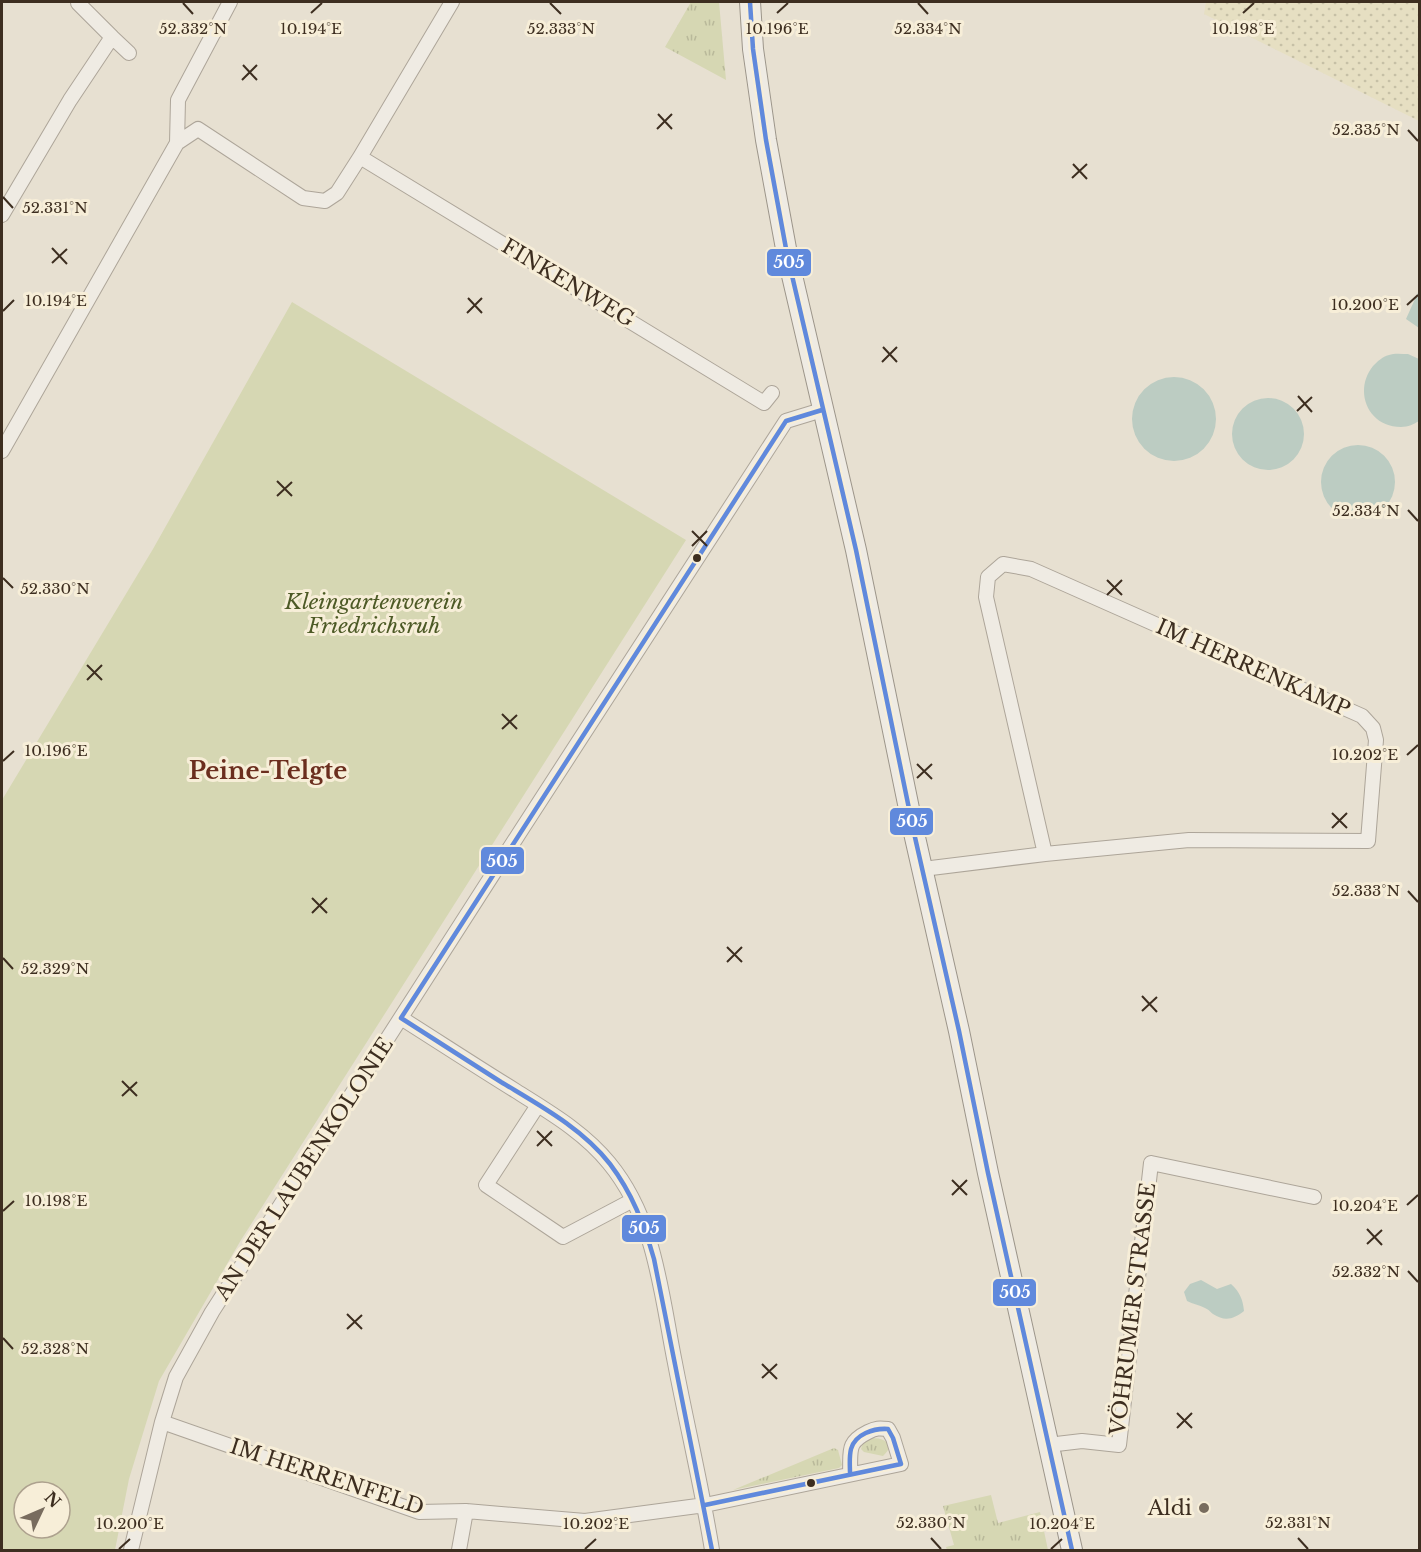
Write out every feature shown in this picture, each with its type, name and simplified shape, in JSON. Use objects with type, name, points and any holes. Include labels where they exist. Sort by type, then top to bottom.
[{"type":"main road","points":[[750,2],[753,49],[766,140],[787,254],[856,550],[914,833],[1072,1551]]},
{"type":"street","points":[[177,143],[178,100],[230,2]]},
{"type":"street","points":[[3,445],[177,143],[198,129],[303,198],[325,201],[337,193],[360,157],[452,2]]},
{"type":"street","points":[[78,3],[129,53]]},
{"type":"street","points":[[2,215],[70,100],[112,37]]},
{"type":"street","name":"FINKENWEG","points":[[360,157],[764,403],[772,393]]},
{"type":"street","name":"AN DER LAUBENKOLONIE","points":[[131,1551],[162,1422],[176,1377],[212,1312],[786,421],[822,410]]},
{"type":"street","name":"IM HERRENKAMP","points":[[923,869],[1189,840],[1368,841],[1376,740],[1373,728],[1362,716],[1031,569],[1003,564],[988,577],[986,597],[1045,854]]},
{"type":"street","points":[[401,1018],[578,1132],[609,1162],[633,1200],[648,1235],[658,1272],[705,1505],[712,1551]]},
{"type":"street","points":[[538,1106],[486,1185],[563,1237],[633,1200]]},
{"type":"street","name":"VÖHRUMER STRASSE","points":[[1048,1445],[1082,1442],[1119,1445],[1151,1163],[1314,1197]]},
{"type":"street","name":"IM HERRENFELD","points":[[162,1422],[419,1512],[466,1511],[585,1521],[705,1505],[850,1474]]},
{"type":"street","points":[[459,1551],[466,1511]]},
{"type":"shaded area","points":[[1206,2],[1419,2],[1419,121],[1204,14]]},
{"type":"shaded area","points":[[1419,290],[1419,328],[1406,319]]},
{"type":"shaded area","points":[[1391,354],[1408,354],[1419,359],[1419,421],[1404,427],[1390,425],[1380,421],[1372,414],[1364,396],[1364,386],[1367,376],[1380,359]]},
{"type":"shaded area","points":[[1174,377],[1197,384],[1209,396],[1216,419],[1209,442],[1197,454],[1174,461],[1151,454],[1139,442],[1132,419],[1139,396],[1151,384]]},
{"type":"shaded area","points":[[1268,398],[1288,404],[1298,414],[1304,434],[1298,454],[1288,464],[1268,470],[1248,464],[1238,454],[1232,434],[1238,414],[1248,404]]},
{"type":"shaded area","points":[[1358,445],[1372,448],[1384,456],[1392,468],[1395,482],[1392,496],[1384,508],[1372,516],[1358,519],[1344,516],[1332,508],[1324,496],[1321,482],[1324,468],[1332,456],[1344,448]]},
{"type":"shaded area","points":[[1201,1280],[1217,1289],[1231,1284],[1240,1296],[1244,1311],[1233,1318],[1225,1319],[1187,1301],[1184,1292],[1190,1284]]},
{"type":"green space","points":[[691,2],[719,2],[726,80],[665,47]]},
{"type":"green space","name":"Kleingartenverein Friedrichsruh","points":[[292,302],[686,540],[241,1240],[159,1381],[129,1479],[115,1550],[2,1550],[2,800],[153,549]]},
{"type":"green space","points":[[872,1438],[881,1439],[889,1445],[889,1449],[883,1456],[864,1452],[861,1449],[863,1443]]},
{"type":"green space","points":[[834,1448],[838,1450],[842,1465],[839,1468],[733,1490]]},
{"type":"green space","points":[[991,1495],[998,1523],[1040,1512],[1048,1550],[947,1550],[946,1547],[954,1545],[943,1506]]},
{"type":"transit line","name":"505","points":[[750,2],[753,49],[766,140],[787,254],[856,550],[914,833],[1072,1550]]},
{"type":"transit line","name":"505","points":[[401,1018],[786,421],[822,410]]},
{"type":"transit line","name":"505","points":[[401,1018],[573,1128],[599,1151],[625,1186],[641,1221],[654,1259],[712,1550]]},
{"type":"transit line","name":"505","points":[[705,1505],[901,1464],[888,1429],[871,1431],[856,1439],[850,1452],[850,1474]]},
{"type":"place","name":"Aldi","points":[[1204,1508]]},
{"type":"district","name":"Peine-Telgte","points":[[268,771]]}]
